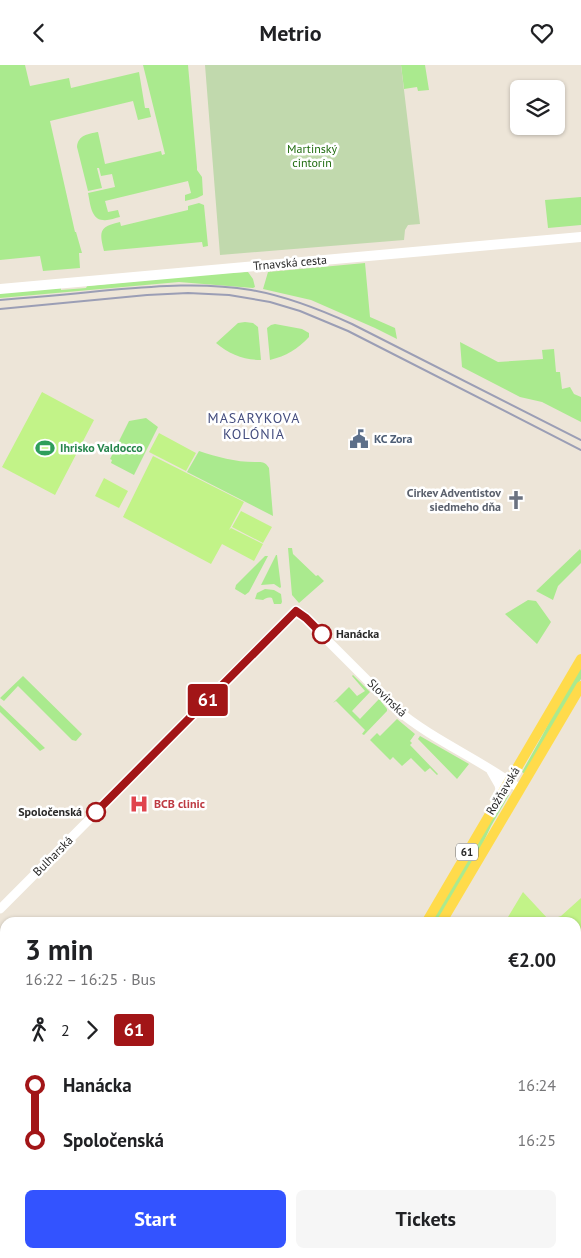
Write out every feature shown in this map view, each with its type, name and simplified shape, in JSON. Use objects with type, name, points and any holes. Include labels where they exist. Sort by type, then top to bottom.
[{"type":"main road","name":"Trnavská cesta","points":[[0,289],[581,237]]},
{"type":"main road","name":"Rožňavská","points":[[429,917],[581,659]]},
{"type":"main road","name":"Rožňavská","points":[[445,917],[581,686]]},
{"type":"street","name":"Slovinská","points":[[296,611],[306,618],[412,723],[520,789]]},
{"type":"street","name":"Bulharská","points":[[0,909],[296,611]]},
{"type":"street","points":[[490,769],[506,771],[518,765]]},
{"type":"street","points":[[490,769],[499,785],[501,794]]},
{"type":"green space","points":[[0,65],[25,65],[30,86],[69,78],[71,88],[139,72],[145,108],[149,108],[151,117],[138,120],[133,101],[50,121],[75,232],[82,253],[79,253],[80,268],[43,271],[40,256],[0,260]]},
{"type":"green space","points":[[143,65],[188,65],[197,170],[202,177],[203,195],[185,201],[185,195],[191,193],[188,181],[105,201],[108,212],[118,210],[120,217],[107,220],[99,219],[92,210],[88,193],[115,187],[112,174],[101,176],[99,168],[97,168],[102,188],[88,191],[77,147],[81,138],[87,134],[98,132],[105,164],[161,151],[162,155],[165,154]]},
{"type":"green space","name":"Martinský cintorín","points":[[205,65],[401,65],[420,224],[408,225],[405,230],[404,240],[220,255]]},
{"type":"green space","points":[[401,65],[425,65],[429,90],[418,91],[417,87],[404,89]]},
{"type":"green space","points":[[581,197],[581,225],[548,228],[545,200]]},
{"type":"green space","points":[[199,203],[204,205],[208,246],[203,247],[202,242],[104,251],[101,234],[104,228],[120,222],[121,226],[188,210],[188,206]]},
{"type":"green space","points":[[365,263],[370,317],[395,328],[397,339],[311,300],[263,289],[268,272]]},
{"type":"green space","points":[[248,272],[253,279],[255,287],[253,288],[179,282],[0,298],[0,292],[61,287],[61,290],[86,288],[87,286],[207,274]]},
{"type":"green space","points":[[238,323],[253,323],[258,327],[261,360],[237,356],[216,343]]},
{"type":"green space","points":[[275,324],[302,329],[309,333],[309,337],[291,351],[270,360],[267,328]]},
{"type":"green space","points":[[460,342],[498,362],[543,359],[542,350],[554,349],[556,372],[560,372],[562,389],[570,387],[574,394],[581,397],[581,422],[542,402],[520,397],[462,367]]},
{"type":"green space","name":"Ihrisko Valdocco","points":[[42,392],[94,420],[55,495],[2,467]]},
{"type":"green space","points":[[146,418],[158,427],[134,475],[111,463],[112,460],[110,459],[129,421]]},
{"type":"green space","points":[[159,433],[196,453],[186,471],[149,452]]},
{"type":"green space","points":[[199,451],[226,459],[266,464],[269,468],[273,516],[187,472]]},
{"type":"green space","points":[[153,456],[244,502],[229,530],[231,528],[263,544],[254,561],[222,544],[211,564],[123,517]]},
{"type":"green space","points":[[104,478],[128,491],[119,508],[95,496]]},
{"type":"green space","points":[[241,511],[272,527],[263,543],[232,527]]},
{"type":"green space","points":[[288,548],[292,548],[293,554],[324,581],[299,603],[292,595]]},
{"type":"green space","points":[[580,549],[581,563],[558,586],[553,600],[536,591]]},
{"type":"green space","points":[[276,555],[281,587],[274,584],[261,585]]},
{"type":"green space","points":[[265,556],[268,556],[249,592],[245,595],[235,589],[236,585]]},
{"type":"green space","points":[[265,589],[274,590],[281,594],[281,604],[274,604],[272,598],[255,599],[257,593]]},
{"type":"green space","points":[[528,600],[536,601],[551,622],[537,644],[505,614]]},
{"type":"green space","points":[[581,666],[581,679],[525,774],[522,772]]},
{"type":"green space","points":[[353,675],[370,692],[352,711],[360,719],[379,699],[387,709],[364,735],[362,734],[365,730],[336,701],[333,703],[349,687],[357,696],[365,691]]},
{"type":"green space","points":[[23,676],[82,734],[76,741],[72,740],[18,686],[4,701],[0,698]]},
{"type":"green space","points":[[0,705],[45,748],[40,751],[0,712]]},
{"type":"green space","points":[[397,719],[415,734],[410,741],[412,743],[410,745],[437,775],[430,768],[425,772],[411,758],[402,766],[393,757],[390,760],[370,740],[377,733],[380,736]]},
{"type":"green space","points":[[420,736],[469,764],[457,779],[418,739]]},
{"type":"green space","points":[[506,793],[509,795],[479,852],[440,917],[434,917]]},
{"type":"green space","points":[[523,892],[546,917],[508,917]]},
{"type":"green space","points":[[581,898],[581,917],[558,917],[561,916]]},
{"type":"railway","points":[[0,300],[180,285],[216,286],[251,290],[277,296],[327,313],[352,324],[581,440]]},
{"type":"railway","points":[[0,309],[188,293],[229,295],[270,302],[300,311],[348,331],[581,450]]},
{"type":"bus line","name":"61","points":[[96,812],[296,611],[322,634]]},
{"type":"place","name":"KC Zora","points":[[359,439]]},
{"type":"place","name":"Ihrisko Valdocco","points":[[45,448]]},
{"type":"place","name":"Cirkev Adventistov siedmeho dňa","points":[[516,500]]},
{"type":"place","name":"Hanácka","points":[[322,634]]},
{"type":"place","name":"BCB clinic","points":[[139,804]]},
{"type":"place","name":"Spoločenská","points":[[96,812]]},
{"type":"district","name":"MASARYKOVA KOLÓNIA","points":[[254,426]]}]
